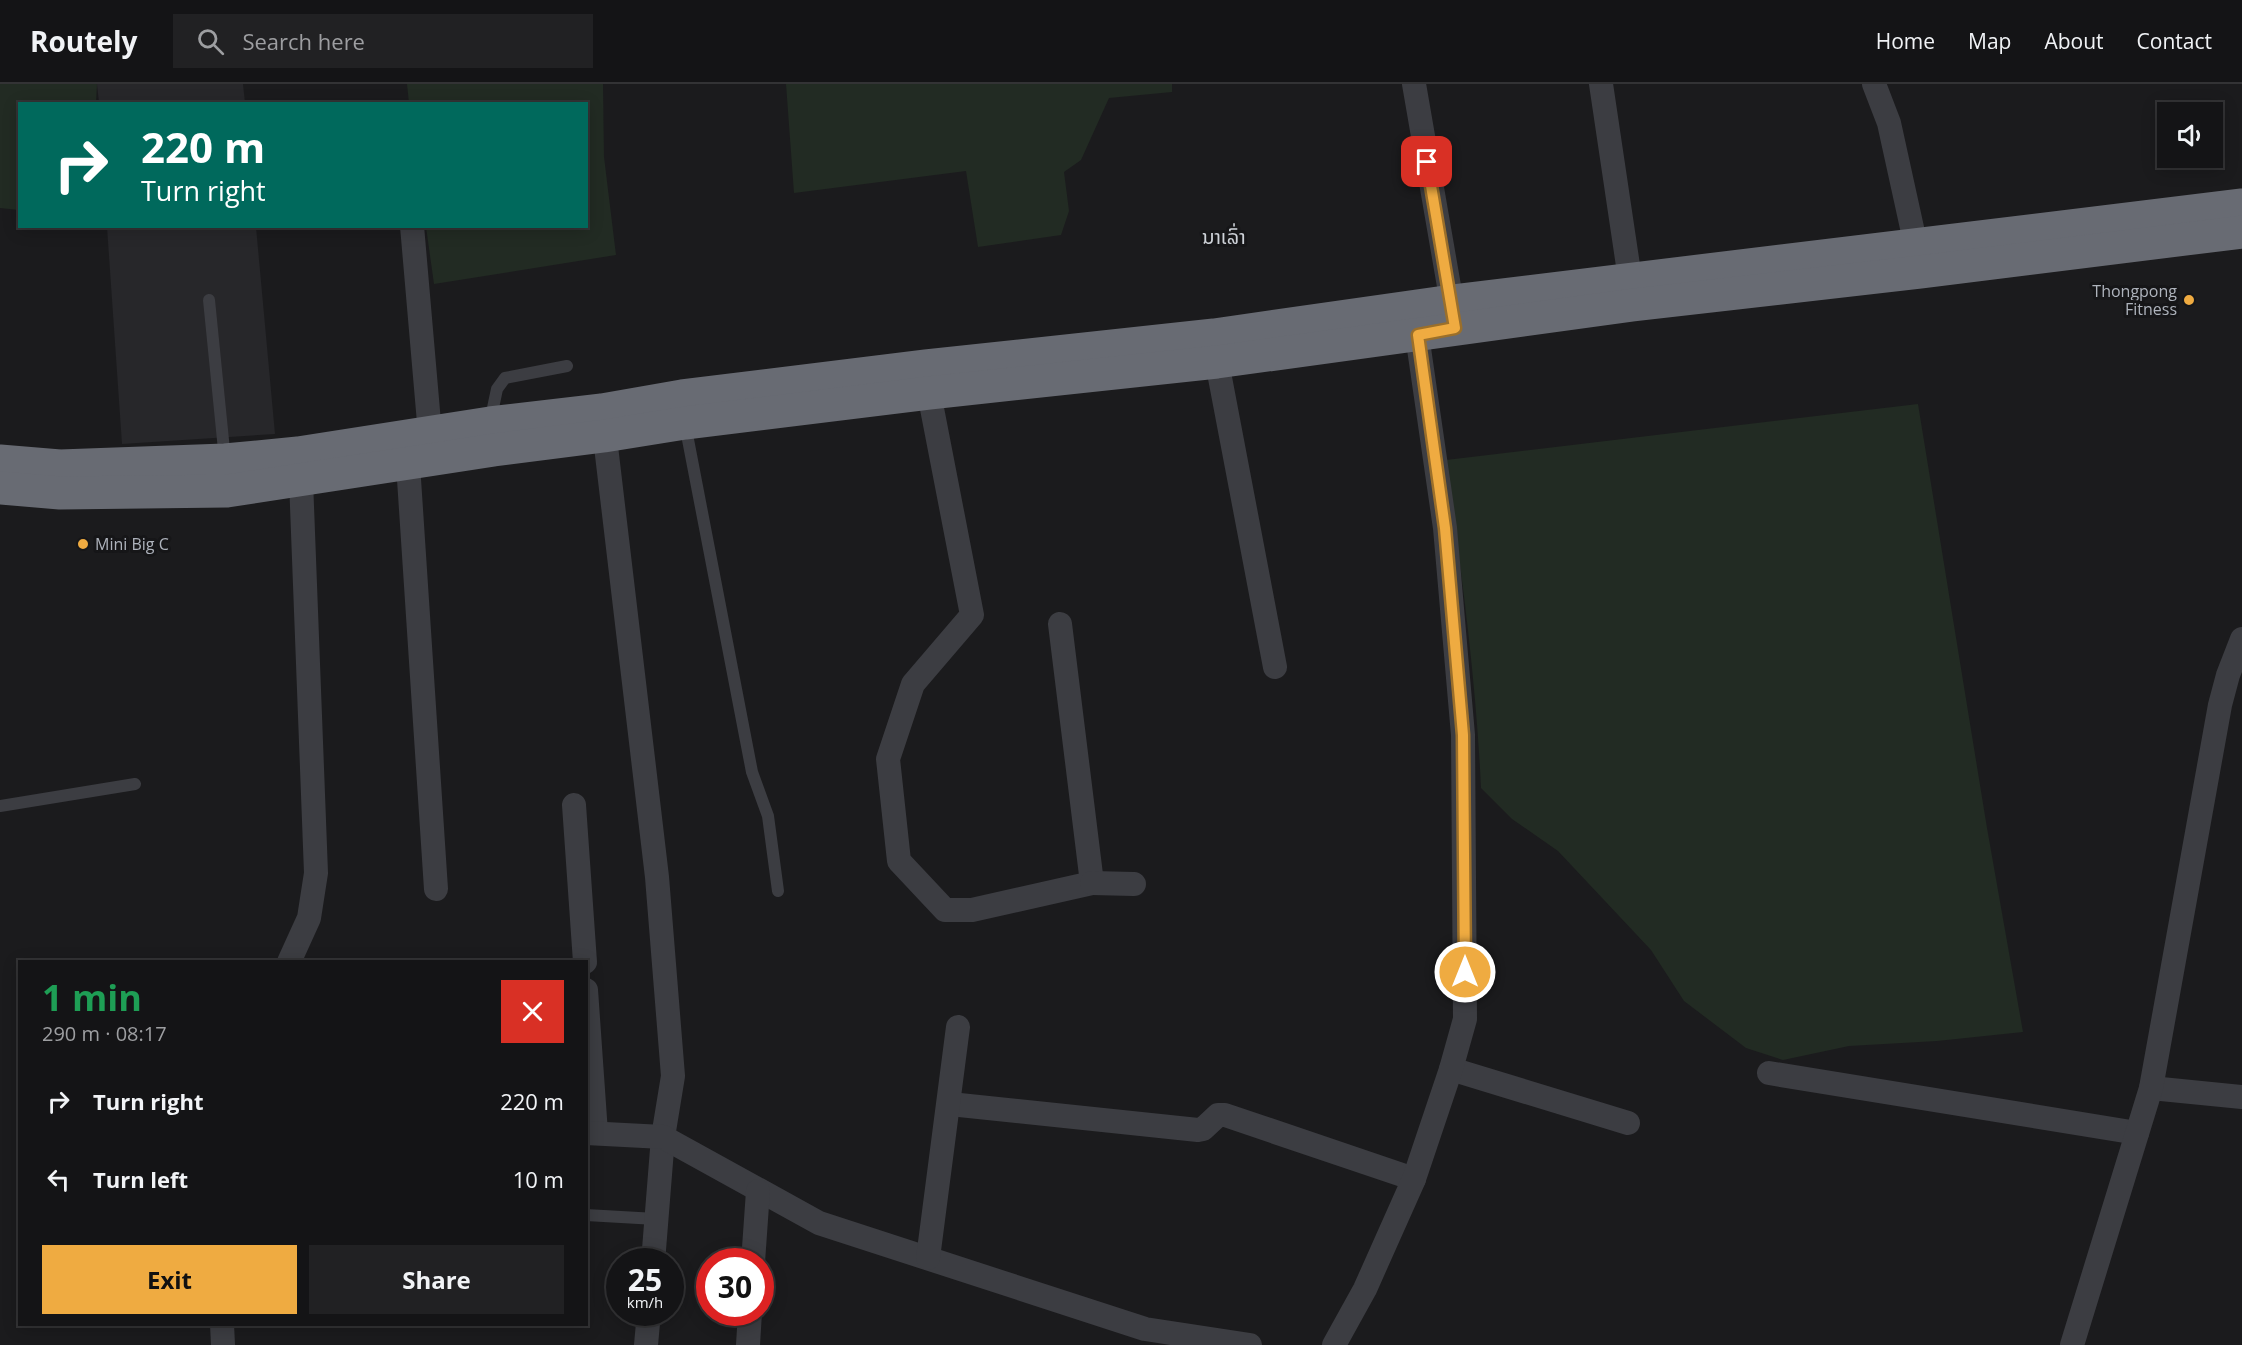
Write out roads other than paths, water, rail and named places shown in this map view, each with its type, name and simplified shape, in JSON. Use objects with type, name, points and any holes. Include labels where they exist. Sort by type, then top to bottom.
[{"type":"highway","points":[[0,461],[60,466],[225,460],[298,453],[490,423],[685,423],[929,393],[1217,362],[1630,279],[1916,246],[2242,204]]},
{"type":"highway","points":[[1453,315],[2242,232]]},
{"type":"highway","points":[[0,488],[60,493],[227,491],[494,450],[603,423],[694,395],[926,366],[1214,335],[1415,321]]},
{"type":"street","points":[[1414,84],[1453,315]]},
{"type":"street","points":[[1601,84],[1630,279]]},
{"type":"street","points":[[1874,84],[1889,123],[1916,246]]},
{"type":"street","points":[[412,228],[430,434]]},
{"type":"street","points":[[1334,1345],[1365,1289],[1414,1179],[1451,1069],[1465,1019],[1463,735],[1445,528],[1415,321]]},
{"type":"street","points":[[1217,362],[1275,667]]},
{"type":"street","points":[[929,393],[972,615],[913,684],[888,759],[899,861],[945,910],[972,910],[1092,883],[1134,884]]},
{"type":"street","points":[[603,423],[658,889],[674,1076],[663,1137],[654,1248]]},
{"type":"street","points":[[408,464],[436,889]]},
{"type":"street","points":[[290,960],[309,918],[316,873],[301,480]]},
{"type":"street","points":[[1060,624],[1092,883]]},
{"type":"street","points":[[2072,1345],[2151,1088],[2220,705],[2228,675],[2242,639]]},
{"type":"street","points":[[574,805],[585,960]]},
{"type":"street","points":[[928,1258],[950,1104],[958,1027]]},
{"type":"street","points":[[588,1047],[591,1133],[663,1137],[758,1191],[787,1203],[819,1223],[1145,1329],[1250,1345]]},
{"type":"street","points":[[1451,1069],[1628,1123]]},
{"type":"street","points":[[1769,1073],[2137,1133]]},
{"type":"street","points":[[2151,1088],[2242,1097]]},
{"type":"street","points":[[950,1104],[1198,1130],[1203,1129],[1218,1115],[1225,1115],[1414,1179]]},
{"type":"street","points":[[754,1248],[758,1191]]},
{"type":"street","points":[[222,1326],[223,1345]]},
{"type":"street","points":[[646,1345],[648,1326]]},
{"type":"street","points":[[748,1345],[749,1326]]},
{"type":"lane","points":[[209,300],[225,460]]},
{"type":"lane","points":[[490,423],[497,389],[505,378],[567,366]]},
{"type":"lane","points":[[685,423],[752,772],[768,816],[778,891]]},
{"type":"lane","points":[[0,806],[135,784]]},
{"type":"lane","points":[[588,1215],[656,1219]]},
{"type":"place","name":"Thongpong Fitness","points":[[2189,300]]},
{"type":"place","name":"Mini Big C","points":[[83,544]]},
{"type":"district","name":"ນາເລົ່າ","points":[[1224,237]]}]
